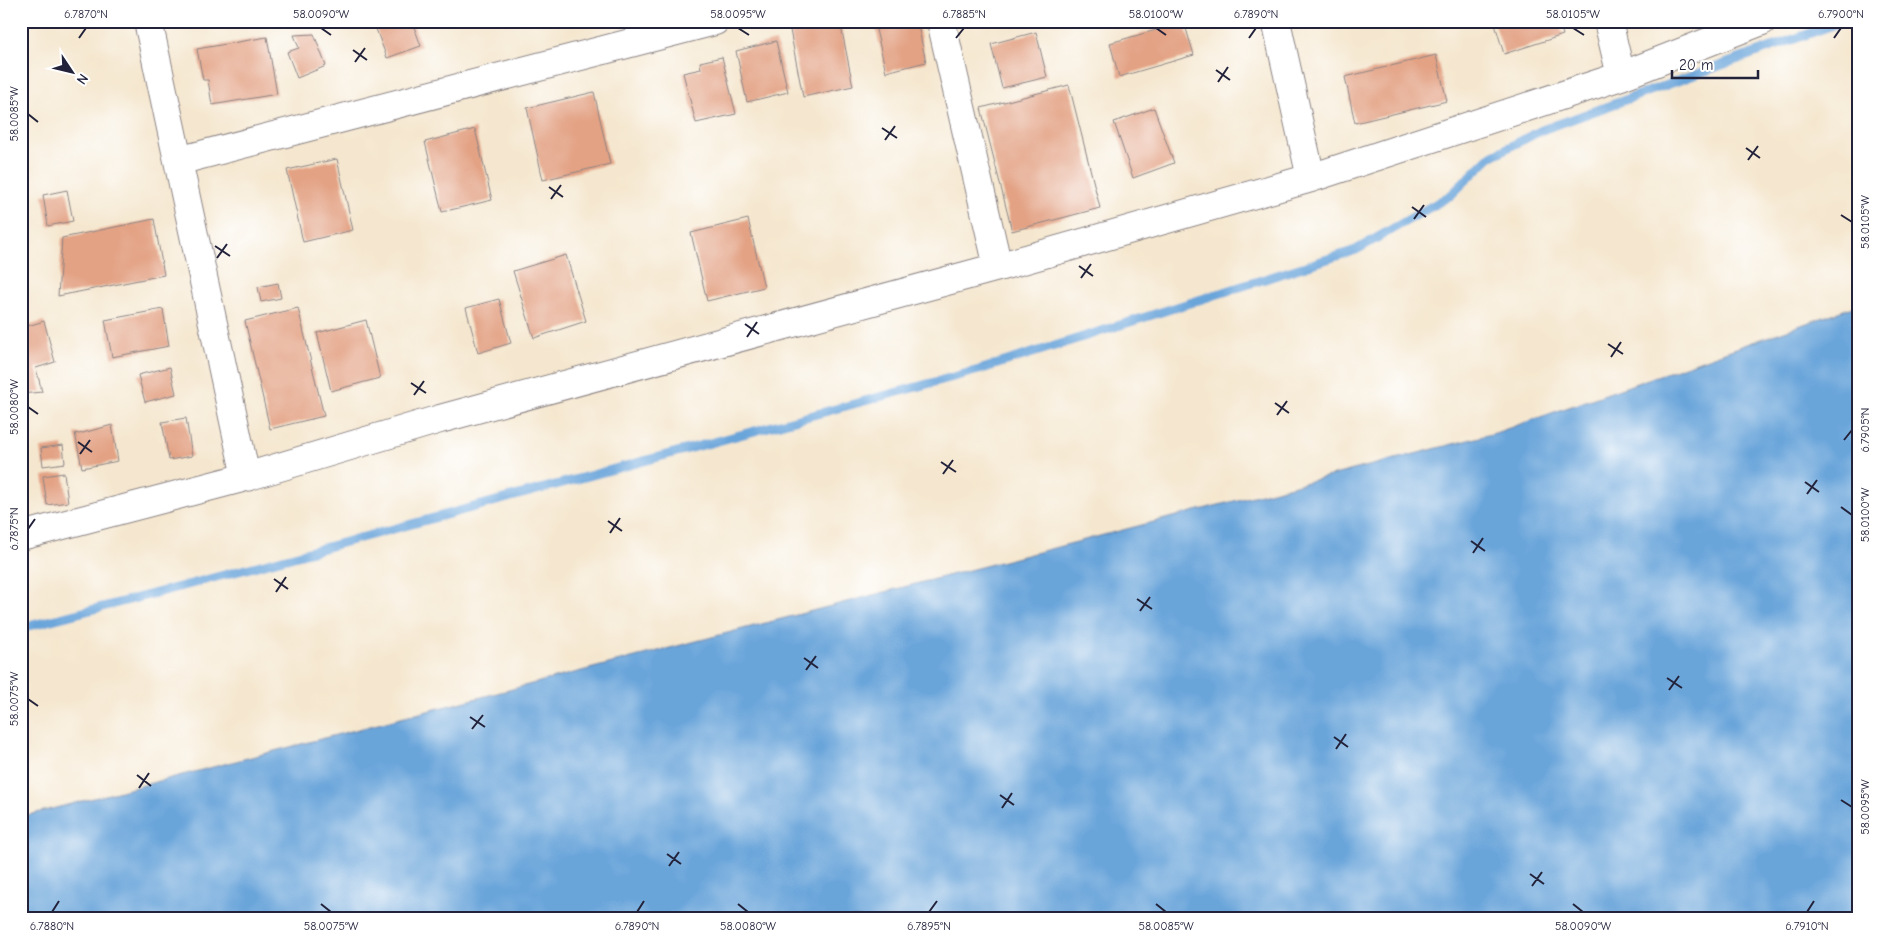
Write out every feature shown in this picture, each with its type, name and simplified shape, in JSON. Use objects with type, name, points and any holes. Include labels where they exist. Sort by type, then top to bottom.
[{"type":"street","points":[[148,21],[246,477]]},
{"type":"street","points":[[178,161],[715,21]]},
{"type":"street","points":[[941,21],[998,267]]},
{"type":"street","points":[[1276,21],[1311,178]]},
{"type":"street","points":[[1608,21],[1620,76]]},
{"type":"street","points":[[21,536],[246,477],[449,417],[998,267],[1311,178],[1620,76],[1762,21]]},
{"type":"water","points":[[1858,305],[1858,918],[21,918],[21,817],[1495,433]]},
{"type":"building","points":[[373,21],[412,21],[421,46],[387,58]]},
{"type":"building","points":[[808,21],[840,21],[853,86],[803,97],[789,25]]},
{"type":"building","points":[[874,21],[917,21],[926,62],[886,72]]},
{"type":"building","points":[[1494,21],[1559,21],[1563,35],[1504,54]]},
{"type":"building","points":[[1184,22],[1194,55],[1119,77],[1110,43]]},
{"type":"building","points":[[1036,32],[1047,77],[1002,88],[991,44]]},
{"type":"building","points":[[314,34],[326,66],[297,78],[287,52],[299,48],[294,35]]},
{"type":"building","points":[[267,37],[277,94],[212,105],[208,80],[203,80],[197,49]]},
{"type":"building","points":[[776,41],[788,92],[747,102],[736,51]]},
{"type":"building","points":[[1436,55],[1447,101],[1355,123],[1345,77]]},
{"type":"building","points":[[722,57],[736,114],[696,123],[683,73],[701,69],[700,62]]},
{"type":"building","points":[[1069,85],[1100,208],[1012,231],[981,108]]},
{"type":"building","points":[[594,92],[610,164],[543,180],[527,108]]},
{"type":"building","points":[[1154,108],[1174,163],[1133,178],[1114,122]]},
{"type":"building","points":[[475,129],[492,200],[442,212],[425,142]]},
{"type":"building","points":[[337,159],[353,230],[303,242],[287,170]]},
{"type":"building","points":[[67,190],[73,221],[48,226],[43,195]]},
{"type":"building","points":[[154,219],[164,275],[58,296],[62,238]]},
{"type":"building","points":[[748,219],[764,287],[707,301],[691,233]]},
{"type":"building","points":[[566,255],[586,321],[534,338],[513,271]]},
{"type":"building","points":[[278,283],[281,298],[261,302],[258,287]]},
{"type":"building","points":[[499,299],[511,343],[478,353],[466,308]]},
{"type":"building","points":[[298,308],[324,416],[270,429],[245,321]]},
{"type":"building","points":[[163,309],[169,346],[112,357],[105,320]]},
{"type":"building","points":[[366,320],[380,378],[331,391],[317,333]]},
{"type":"building","points":[[44,321],[55,362],[36,368],[42,392],[21,394],[21,328]]},
{"type":"building","points":[[170,367],[176,394],[145,402],[138,375]]},
{"type":"building","points":[[186,418],[192,456],[169,460],[162,422]]},
{"type":"building","points":[[112,425],[118,461],[82,468],[75,433],[79,434]]},
{"type":"building","points":[[63,445],[65,463],[43,466],[41,448]]},
{"type":"building","points":[[64,473],[68,502],[47,505],[43,476]]},
{"type":"waterway","points":[[21,628],[187,585],[979,370],[1356,250],[1451,195],[1490,157],[1542,130],[1844,21]]}]
